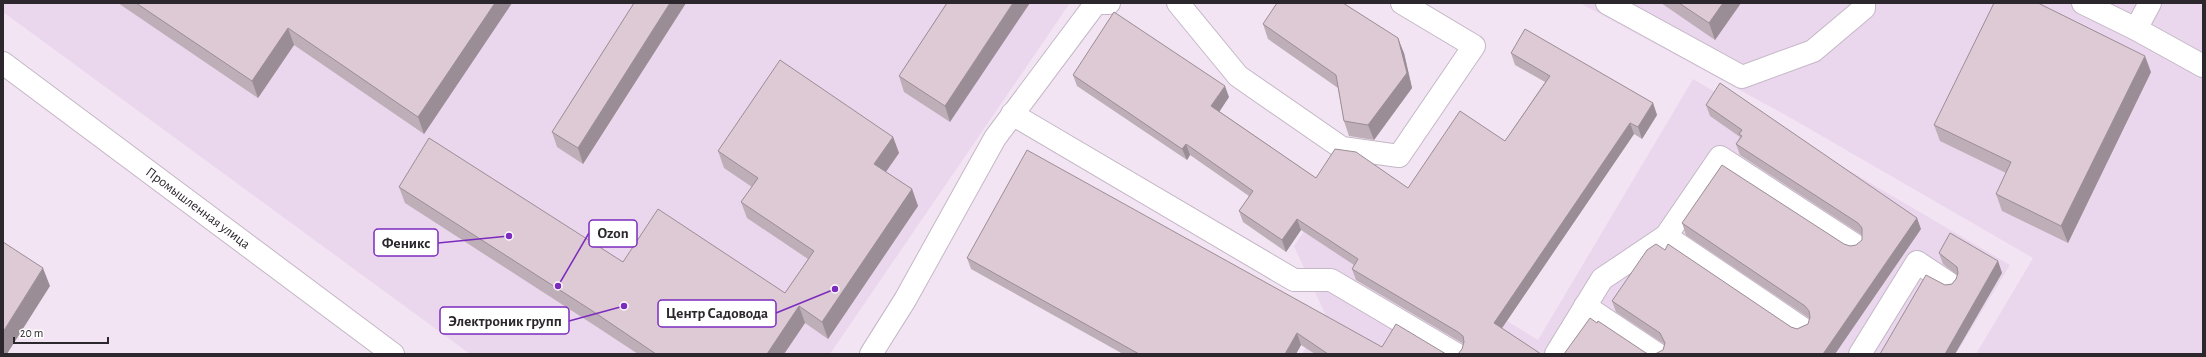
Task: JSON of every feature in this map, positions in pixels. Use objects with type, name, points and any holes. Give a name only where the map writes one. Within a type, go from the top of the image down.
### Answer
[{"type":"street","points":[[871,354],[905,300],[995,138],[1096,3],[1109,3]]},
{"type":"street","points":[[1178,3],[1238,76],[1244,81],[1342,148],[1399,156],[1474,46],[1402,3]]},
{"type":"street","points":[[1607,3],[1742,77],[1814,51],[1864,8],[1864,3]]},
{"type":"street","points":[[2083,3],[2136,29],[2203,66]]},
{"type":"street","points":[[2136,29],[2150,3]]},
{"type":"street","name":"Промышленная улица","points":[[3,63],[393,354]]},
{"type":"street","points":[[1012,114],[1294,280],[1332,280],[1456,354]]},
{"type":"street","points":[[1556,354],[1602,279],[1666,236],[1720,157],[1855,245]]},
{"type":"street","points":[[1666,236],[1802,328]]},
{"type":"street","points":[[1860,354],[1917,262],[1950,284]]},
{"type":"street","points":[[1585,306],[1657,354]]},
{"type":"shaded area","points":[[3,3],[1070,3],[830,354],[470,354],[3,12]]},
{"type":"shaded area","points":[[1580,3],[2203,3],[2203,354],[1976,354],[2033,258],[1782,113]]},
{"type":"shaded area","points":[[1693,79],[2010,265],[1956,354],[1302,354],[1325,314],[1294,246],[1321,206],[1538,340]]},
{"type":"building","points":[[136,3],[495,3],[418,117],[288,28],[252,81]]},
{"type":"building","points":[[634,3],[670,3],[578,148],[552,132]]},
{"type":"building","points":[[947,3],[1013,3],[945,106],[899,76]]},
{"type":"building","points":[[1277,3],[1343,3],[1398,38],[1407,73],[1368,125],[1344,121],[1336,75],[1263,24]]},
{"type":"building","points":[[1679,3],[1723,3],[1709,23]]},
{"type":"building","points":[[1994,3],[2038,3],[2145,56],[2061,226],[1996,194],[2011,162],[1934,125]]},
{"type":"building","points":[[1114,12],[1225,86],[1211,106],[1316,178],[1335,149],[1356,152],[1408,188],[1460,111],[1505,141],[1550,76],[1511,53],[1525,29],[1653,103],[1638,127],[1630,123],[1494,323],[1541,354],[1458,354],[1462,349],[1464,342],[1463,336],[1352,269],[1358,259],[1297,219],[1282,240],[1239,211],[1253,191],[1186,144],[1182,149],[1073,75]]},
{"type":"building","points":[[780,60],[893,137],[874,164],[912,189],[822,322],[799,306],[767,354],[656,354],[591,310],[399,187],[429,138],[623,262],[658,209],[785,293],[814,251],[741,202],[758,178],[718,151]]},
{"type":"building","points":[[1720,83],[1917,218],[1823,354],[1655,354],[1663,350],[1665,343],[1660,333],[1612,301],[1647,250],[1656,244],[1665,250],[1668,244],[1791,327],[1797,329],[1808,324],[1810,317],[1809,311],[1805,306],[1682,223],[1722,165],[1844,244],[1850,246],[1856,245],[1862,240],[1862,228],[1858,223],[1736,144],[1742,136],[1739,134],[1742,130],[1706,105]]},
{"type":"building","points":[[1027,150],[1382,347],[1396,324],[1446,354],[1328,354],[1297,333],[1285,354],[1139,354],[967,258]]},
{"type":"building","points":[[1950,233],[1998,261],[1945,354],[1880,354],[1926,275],[1945,285],[1952,284],[1956,279],[1958,273],[1957,267],[1939,253]]},
{"type":"building","points":[[3,242],[43,268],[3,332]]},
{"type":"building","points":[[1590,318],[1597,323],[1598,321],[1649,354],[1564,354]]},
{"type":"place","name":"Феникс","points":[[509,236]]},
{"type":"place","name":"Ozon","points":[[558,286]]},
{"type":"place","name":"Центр Садовода","points":[[835,289]]},
{"type":"place","name":"Электроник групп","points":[[624,306]]}]
